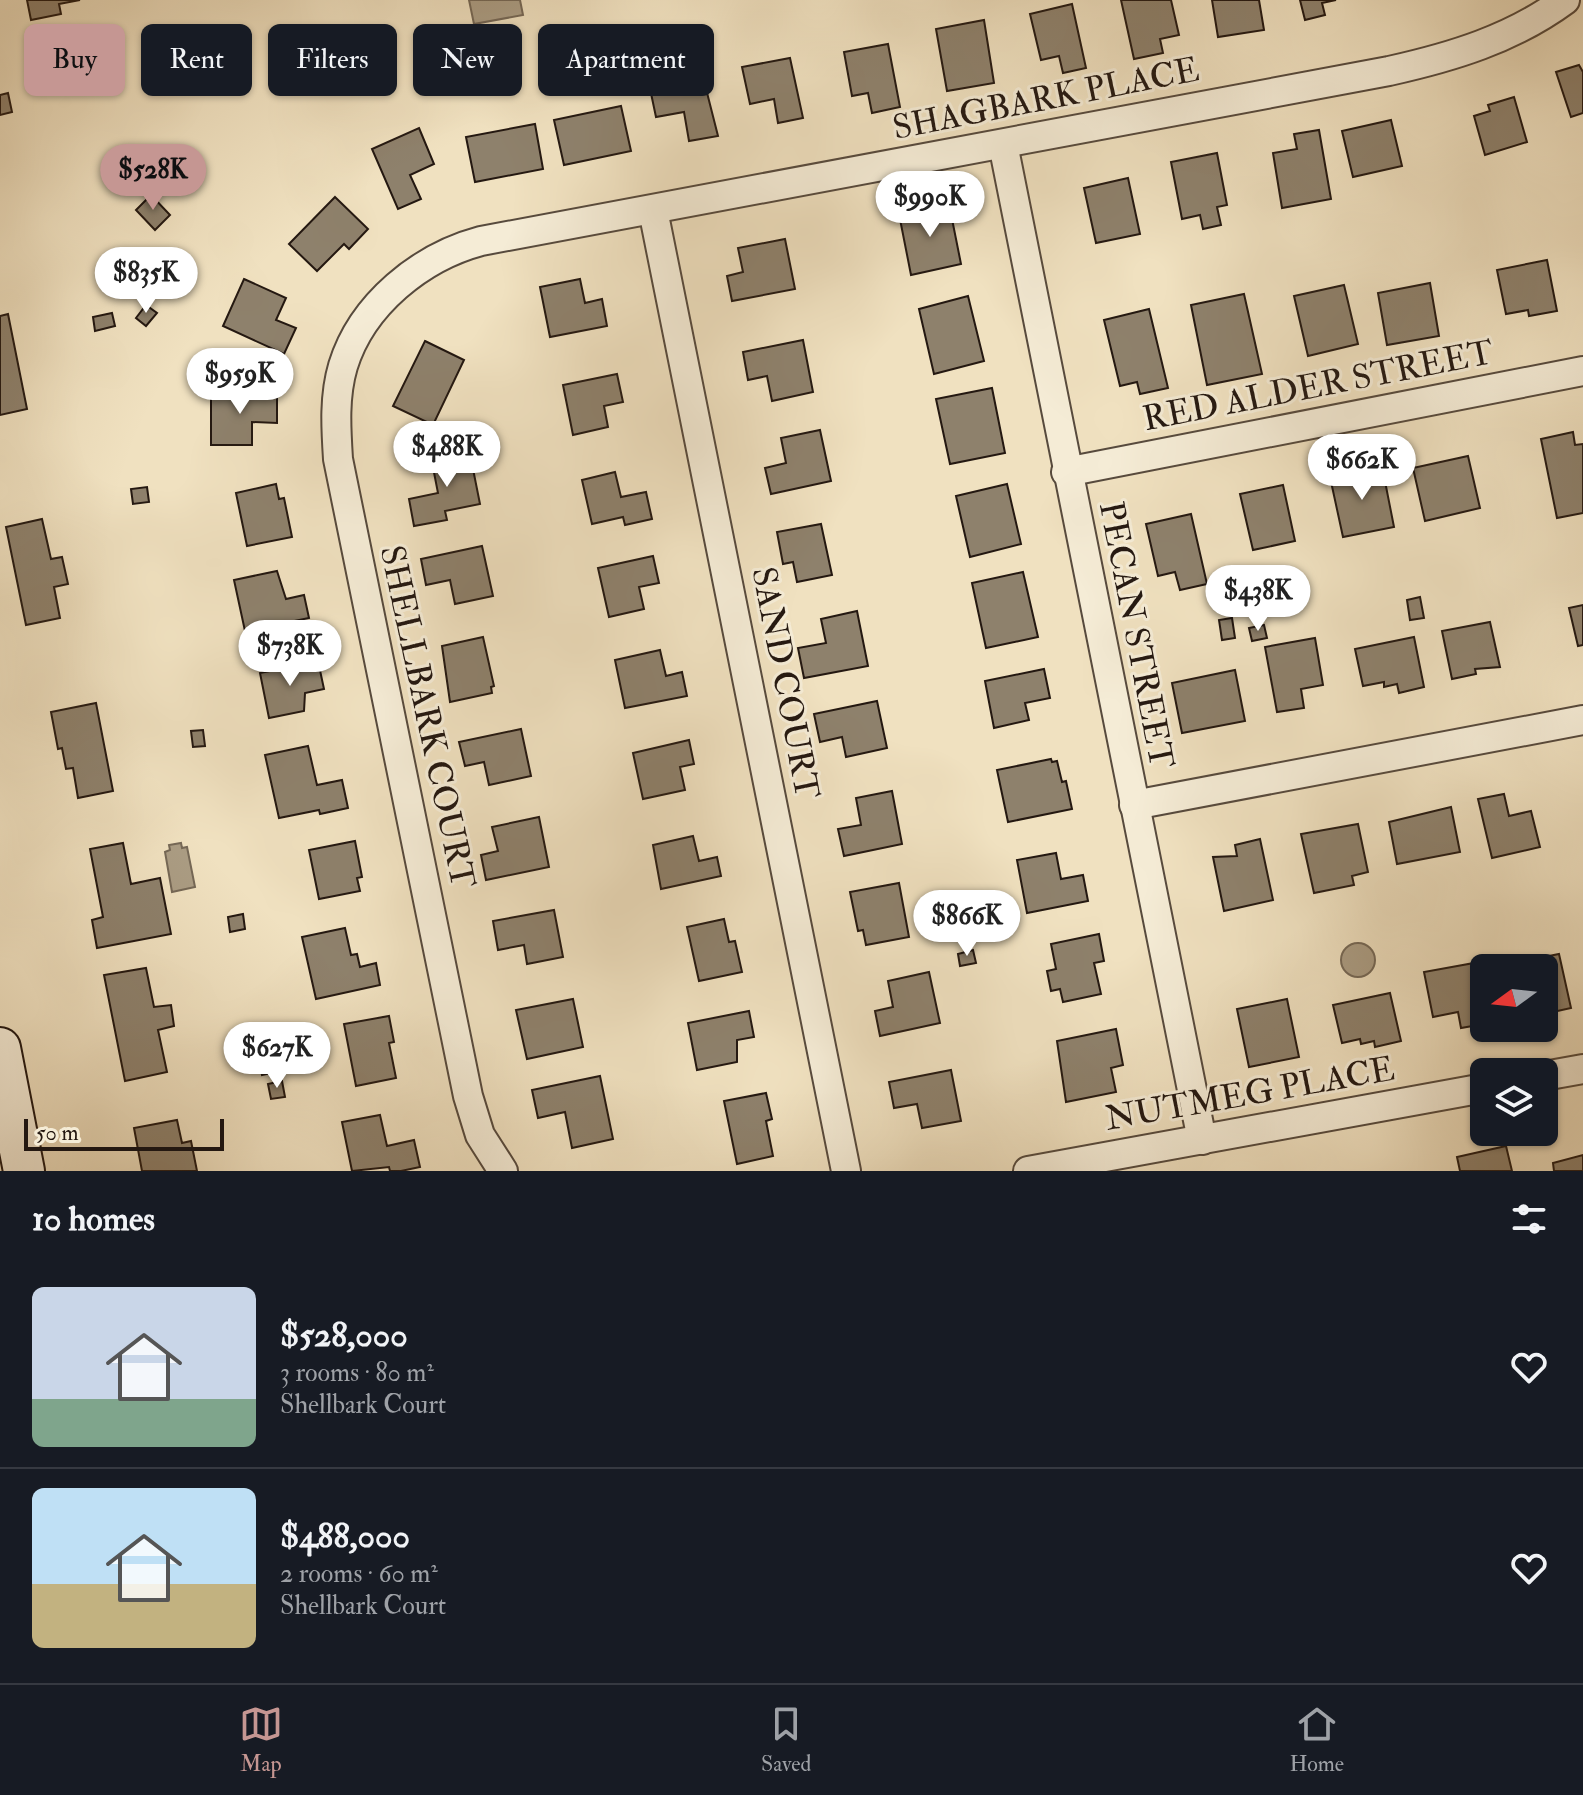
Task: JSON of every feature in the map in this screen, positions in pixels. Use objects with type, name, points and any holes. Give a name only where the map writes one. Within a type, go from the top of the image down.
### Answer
[{"type":"street","name":"SHAGBARK PLACE","points":[[481,241],[1433,61],[1512,34],[1565,0]]},
{"type":"street","name":"PECAN STREET","points":[[1003,144],[1066,472],[1202,1140]]},
{"type":"street","name":"SAND COURT","points":[[653,210],[846,1171]]},
{"type":"street","name":"SHELLBARK COURT","points":[[481,241],[426,264],[398,285],[376,308],[344,363],[336,421],[341,474],[468,1096],[480,1135],[503,1171]]},
{"type":"street","name":"RED ALDER STREET","points":[[1066,472],[1583,371]]},
{"type":"street","points":[[1134,805],[1583,720]]},
{"type":"street","points":[[0,1048],[24,1171]]},
{"type":"street","points":[[1558,1073],[1583,1069]]},
{"type":"street","name":"NUTMEG PLACE","points":[[1028,1171],[1470,1091]]},
{"type":"shaded area","points":[[469,0],[520,0],[523,15],[474,24]]},
{"type":"shaded area","points":[[181,843],[182,848],[187,847],[195,887],[172,892],[165,852],[170,850],[169,845]]},
{"type":"shaded area","points":[[1358,943],[1370,948],[1375,960],[1370,972],[1358,977],[1346,972],[1341,960],[1346,948]]},
{"type":"building","points":[[27,0],[80,0],[59,4],[61,14],[31,20]]},
{"type":"building","points":[[1121,0],[1171,0],[1179,35],[1160,39],[1163,53],[1134,59]]},
{"type":"building","points":[[1212,0],[1259,0],[1264,30],[1218,37]]},
{"type":"building","points":[[1300,0],[1336,0],[1322,3],[1325,15],[1305,20]]},
{"type":"building","points":[[1072,4],[1086,68],[1063,73],[1059,56],[1041,60],[1030,14]]},
{"type":"building","points":[[984,20],[994,83],[947,91],[936,29]]},
{"type":"building","points":[[888,44],[900,107],[872,113],[868,93],[852,96],[844,52]]},
{"type":"building","points":[[790,58],[803,118],[778,123],[774,99],[750,104],[742,67]]},
{"type":"building","points":[[1579,65],[1583,72],[1583,113],[1571,117],[1556,72]]},
{"type":"building","points":[[8,93],[12,112],[0,115],[0,95]]},
{"type":"building","points":[[652,96],[708,96],[718,136],[689,141],[684,112],[656,117]]},
{"type":"building","points":[[1514,97],[1527,142],[1485,155],[1474,116],[1490,111],[1488,105]]},
{"type":"building","points":[[621,106],[631,151],[564,165],[554,120]]},
{"type":"building","points":[[1391,120],[1402,166],[1353,177],[1342,131]]},
{"type":"building","points":[[535,124],[543,169],[475,182],[466,137]]},
{"type":"building","points":[[419,128],[434,164],[410,175],[421,199],[398,209],[372,149]]},
{"type":"building","points":[[1319,130],[1331,199],[1282,208],[1273,153],[1297,149],[1294,134]]},
{"type":"building","points":[[1217,153],[1227,205],[1217,207],[1221,225],[1203,229],[1200,215],[1182,219],[1171,162]]},
{"type":"building","points":[[185,162],[200,179],[187,191],[172,174]]},
{"type":"building","points":[[1128,178],[1140,234],[1096,243],[1084,188]]},
{"type":"building","points":[[151,195],[170,215],[155,230],[136,210]]},
{"type":"building","points":[[335,197],[368,229],[349,249],[344,244],[317,271],[289,244]]},
{"type":"building","points":[[949,204],[961,264],[911,275],[899,214]]},
{"type":"building","points":[[785,239],[795,289],[732,301],[727,276],[743,272],[738,248]]},
{"type":"building","points":[[1547,260],[1557,311],[1529,316],[1528,310],[1506,314],[1497,270]]},
{"type":"building","points":[[244,279],[286,298],[276,320],[296,328],[284,354],[223,326]]},
{"type":"building","points":[[580,279],[585,303],[602,299],[607,326],[550,337],[540,287]]},
{"type":"building","points":[[1430,283],[1439,336],[1387,345],[1378,293]]},
{"type":"building","points":[[1344,285],[1358,344],[1308,356],[1294,296]]},
{"type":"building","points":[[1244,294],[1262,374],[1207,385],[1191,305]]},
{"type":"building","points":[[968,296],[984,361],[934,374],[919,309]]},
{"type":"building","points":[[146,305],[157,313],[146,326],[136,318]]},
{"type":"building","points":[[1149,309],[1168,388],[1140,394],[1137,382],[1120,386],[1104,320]]},
{"type":"building","points":[[112,313],[115,326],[95,331],[93,317]]},
{"type":"building","points":[[8,314],[27,409],[0,415],[0,316]]},
{"type":"building","points":[[803,340],[813,392],[772,401],[767,376],[748,380],[743,352]]},
{"type":"building","points":[[425,341],[464,360],[433,425],[393,406]]},
{"type":"building","points":[[617,374],[623,402],[604,406],[608,427],[573,435],[563,385]]},
{"type":"building","points":[[992,388],[1005,453],[950,464],[936,399]]},
{"type":"building","points":[[211,393],[277,394],[277,423],[252,422],[252,445],[211,445]]},
{"type":"building","points":[[820,430],[831,481],[771,494],[765,468],[786,463],[781,438]]},
{"type":"building","points":[[1573,432],[1575,445],[1583,444],[1583,513],[1557,518],[1541,439]]},
{"type":"building","points":[[469,449],[480,504],[445,511],[447,520],[414,526],[409,499],[438,493],[431,457]]},
{"type":"building","points":[[1468,456],[1480,508],[1425,521],[1413,468]]},
{"type":"building","points":[[1382,466],[1394,527],[1343,537],[1330,477]]},
{"type":"building","points":[[615,472],[621,497],[646,492],[652,519],[625,525],[623,517],[592,524],[582,480]]},
{"type":"building","points":[[276,484],[279,499],[284,498],[292,537],[247,546],[236,493]]},
{"type":"building","points":[[1007,484],[1021,544],[970,557],[956,496]]},
{"type":"building","points":[[1283,485],[1295,541],[1253,550],[1240,494]]},
{"type":"building","points":[[147,487],[149,502],[133,504],[131,489]]},
{"type":"building","points":[[1191,514],[1207,584],[1180,590],[1175,572],[1158,576],[1146,524]]},
{"type":"building","points":[[42,519],[51,559],[62,557],[68,584],[54,587],[60,618],[26,625],[6,527]]},
{"type":"building","points":[[821,524],[832,575],[797,582],[793,562],[783,564],[777,532]]},
{"type":"building","points":[[482,546],[493,596],[455,604],[450,580],[426,585],[421,559]]},
{"type":"building","points":[[653,556],[659,583],[639,587],[644,609],[609,617],[598,568]]},
{"type":"building","points":[[277,571],[286,599],[304,595],[309,618],[245,631],[234,580]]},
{"type":"building","points":[[1023,572],[1038,637],[986,648],[972,583]]},
{"type":"building","points":[[1420,597],[1424,618],[1410,620],[1407,600]]},
{"type":"building","points":[[1583,605],[1583,645],[1578,646],[1569,608]]},
{"type":"building","points":[[857,611],[868,666],[804,678],[798,648],[826,643],[821,619]]},
{"type":"building","points":[[1232,618],[1235,638],[1222,640],[1219,620]]},
{"type":"building","points":[[1490,622],[1500,667],[1475,669],[1476,674],[1452,679],[1442,631]]},
{"type":"building","points":[[1264,625],[1267,638],[1252,641],[1249,628]]},
{"type":"building","points":[[483,637],[494,686],[491,687],[492,693],[450,702],[442,646]]},
{"type":"building","points":[[1414,637],[1424,687],[1399,693],[1397,684],[1384,687],[1384,682],[1363,686],[1355,649]]},
{"type":"building","points":[[1315,638],[1323,685],[1301,689],[1304,708],[1277,712],[1265,647]]},
{"type":"building","points":[[660,650],[666,676],[682,672],[687,696],[625,708],[615,660]]},
{"type":"building","points":[[318,661],[324,689],[305,693],[304,711],[269,718],[260,673]]},
{"type":"building","points":[[1044,669],[1050,698],[1025,703],[1029,720],[994,728],[985,681]]},
{"type":"building","points":[[1235,670],[1245,721],[1182,733],[1172,683]]},
{"type":"building","points":[[877,701],[887,748],[846,757],[842,737],[820,742],[814,714]]},
{"type":"building","points":[[96,703],[113,791],[78,798],[73,768],[66,769],[62,748],[58,749],[51,712]]},
{"type":"building","points":[[521,729],[531,776],[489,785],[484,762],[465,766],[459,742]]},
{"type":"building","points":[[203,730],[205,746],[193,747],[191,731]]},
{"type":"building","points":[[689,740],[694,764],[680,767],[685,790],[643,799],[633,753]]},
{"type":"building","points":[[308,746],[317,785],[342,780],[348,808],[279,818],[265,755]]},
{"type":"building","points":[[1051,759],[1052,762],[1057,761],[1062,782],[1066,781],[1072,809],[1008,822],[997,770]]},
{"type":"building","points":[[892,791],[902,844],[844,856],[838,829],[861,825],[856,798]]},
{"type":"building","points":[[1504,794],[1509,816],[1531,811],[1540,847],[1492,858],[1478,799]]},
{"type":"building","points":[[1451,807],[1460,852],[1397,864],[1389,822]]},
{"type":"building","points":[[539,817],[549,867],[486,880],[481,855],[498,851],[492,827]]},
{"type":"building","points":[[1358,824],[1368,872],[1352,876],[1354,885],[1314,893],[1301,834]]},
{"type":"building","points":[[693,836],[699,861],[717,857],[721,876],[661,889],[653,845]]},
{"type":"building","points":[[1260,839],[1273,900],[1224,911],[1213,857],[1237,856],[1235,845]]},
{"type":"building","points":[[355,841],[362,877],[357,878],[360,891],[319,899],[309,850]]},
{"type":"building","points":[[123,843],[131,884],[160,878],[171,934],[97,948],[92,920],[103,917],[90,849]]},
{"type":"building","points":[[1056,853],[1061,879],[1083,875],[1088,901],[1027,913],[1017,860]]},
{"type":"building","points":[[899,883],[909,937],[866,945],[863,930],[858,931],[850,892]]},
{"type":"building","points":[[554,910],[563,957],[527,964],[524,945],[498,950],[493,921]]},
{"type":"building","points":[[243,914],[245,929],[230,932],[228,917]]},
{"type":"building","points":[[724,919],[729,942],[735,941],[742,972],[699,981],[687,927]]},
{"type":"building","points":[[345,928],[351,955],[357,954],[360,967],[376,963],[380,985],[316,999],[302,937]]},
{"type":"building","points":[[1099,934],[1104,961],[1094,963],[1101,994],[1063,1002],[1060,989],[1051,991],[1047,971],[1056,969],[1051,944]]},
{"type":"building","points":[[973,950],[976,963],[960,966],[958,954]]},
{"type":"building","points":[[1558,954],[1571,1008],[1558,1011]]},
{"type":"building","points":[[1470,964],[1470,1026],[1461,1028],[1458,1012],[1433,1017],[1424,972]]},
{"type":"building","points":[[146,968],[154,1007],[171,1005],[174,1026],[158,1030],[167,1072],[125,1081],[104,975]]},
{"type":"building","points":[[929,972],[940,1023],[880,1036],[875,1011],[893,1007],[888,981]]},
{"type":"building","points":[[1390,993],[1401,1041],[1375,1047],[1374,1041],[1361,1044],[1360,1039],[1342,1043],[1333,1005]]},
{"type":"building","points":[[573,999],[583,1047],[527,1059],[516,1010]]},
{"type":"building","points":[[1287,999],[1299,1057],[1249,1067],[1237,1009]]},
{"type":"building","points":[[749,1011],[754,1037],[737,1040],[737,1062],[697,1070],[688,1023]]},
{"type":"building","points":[[389,1016],[394,1042],[389,1043],[396,1078],[356,1086],[344,1024]]},
{"type":"building","points":[[1116,1029],[1123,1065],[1111,1068],[1116,1092],[1066,1102],[1057,1041]]},
{"type":"building","points":[[277,1056],[280,1071],[262,1075],[259,1061]]},
{"type":"building","points":[[951,1070],[961,1121],[922,1128],[917,1104],[894,1108],[889,1082]]},
{"type":"building","points":[[600,1076],[613,1139],[572,1148],[565,1112],[538,1118],[532,1090]]},
{"type":"building","points":[[282,1081],[285,1097],[271,1099],[268,1084]]},
{"type":"building","points":[[766,1093],[772,1119],[766,1121],[773,1156],[737,1164],[724,1101]]},
{"type":"building","points":[[380,1115],[387,1146],[414,1140],[420,1167],[401,1171],[390,1171],[389,1167],[352,1171],[342,1122]]},
{"type":"building","points":[[177,1120],[182,1143],[191,1141],[197,1171],[142,1171],[134,1128]]},
{"type":"building","points":[[1506,1146],[1512,1171],[1460,1171],[1457,1157]]},
{"type":"building","points":[[1583,1155],[1583,1171],[1554,1171],[1553,1163]]}]
